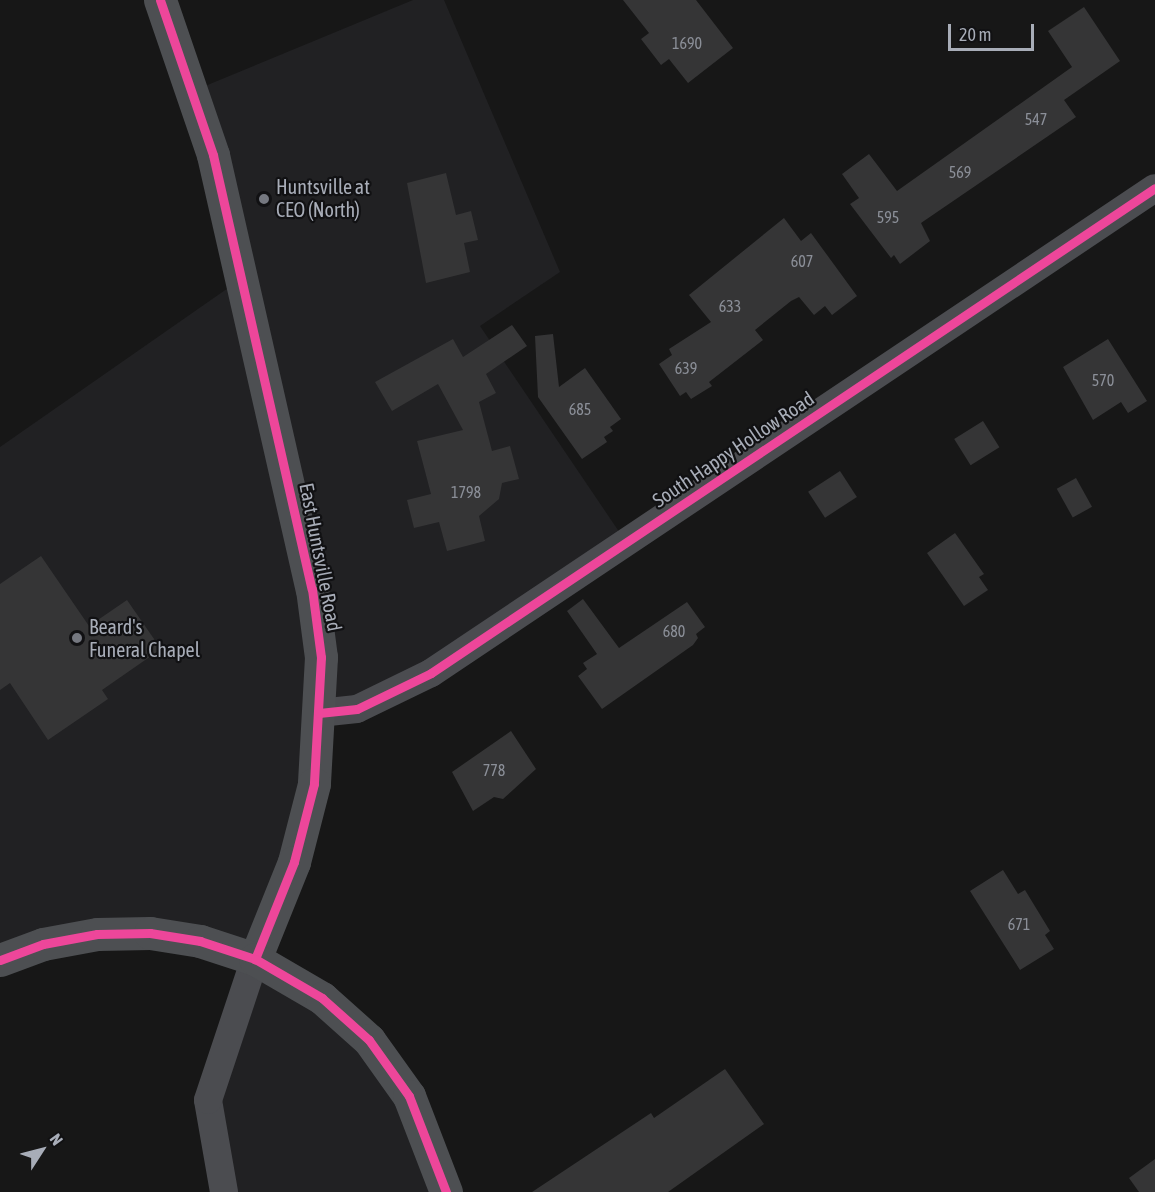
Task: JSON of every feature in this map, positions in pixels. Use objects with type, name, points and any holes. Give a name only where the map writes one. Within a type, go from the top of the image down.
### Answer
[{"type":"main road","name":"East Huntsville Road","points":[[160,0],[213,155],[312,589],[321,657],[320,713],[314,784],[294,862],[255,959]]},
{"type":"main road","points":[[0,960],[43,944],[97,934],[150,933],[200,941],[255,959],[322,998],[369,1040],[409,1096],[446,1192]]},
{"type":"street","name":"South Happy Hollow Road","points":[[320,713],[357,709],[431,673],[1155,188]]},
{"type":"street","points":[[224,1192],[210,1134],[208,1100],[255,959]]},
{"type":"shaded area","points":[[413,0],[444,0],[560,272],[480,326],[626,542],[431,673],[320,713],[255,959],[369,1040],[446,1192],[224,1192],[210,1134],[254,960],[150,933],[0,960],[0,447],[241,279],[193,91]]},
{"type":"building","points":[[623,0],[696,0],[733,48],[688,83],[669,59],[661,65],[641,39],[649,33]]},
{"type":"building","points":[[1084,7],[1120,61],[1064,100],[1076,117],[921,223],[930,241],[900,264],[894,255],[891,258],[850,204],[859,198],[842,174],[869,154],[897,191],[1072,67],[1048,31]]},
{"type":"building","points":[[446,173],[456,215],[471,211],[478,240],[464,243],[470,272],[426,283],[407,183]]},
{"type":"building","points":[[784,218],[801,241],[811,233],[857,296],[832,315],[825,306],[814,315],[799,297],[791,301],[755,330],[763,340],[709,382],[712,386],[691,399],[686,392],[680,396],[659,364],[672,355],[669,349],[711,322],[689,295]]},
{"type":"building","points":[[512,325],[527,346],[486,374],[496,393],[479,402],[492,451],[510,446],[519,479],[502,483],[499,499],[479,516],[485,541],[447,551],[439,522],[414,528],[407,500],[431,494],[417,441],[463,430],[438,384],[392,411],[375,382],[453,339],[463,357]]},
{"type":"building","points":[[553,334],[559,387],[585,368],[621,419],[610,427],[613,431],[604,437],[607,442],[582,459],[538,397],[535,336]]},
{"type":"building","points":[[1108,339],[1147,401],[1128,413],[1121,402],[1093,420],[1063,367]]},
{"type":"building","points":[[983,421],[999,447],[971,465],[954,439]]},
{"type":"building","points":[[840,471],[857,497],[825,518],[808,492]]},
{"type":"building","points":[[1076,478],[1092,507],[1073,518],[1057,489]]},
{"type":"building","points":[[955,533],[984,574],[979,577],[988,590],[964,606],[927,553]]},
{"type":"building","name":"Beard's Funeral Chapel","points":[[41,556],[89,626],[127,600],[161,649],[102,690],[108,699],[48,740],[10,683],[0,690],[0,584]]},
{"type":"building","points":[[583,599],[619,648],[687,602],[705,627],[696,634],[698,638],[693,645],[602,709],[578,676],[587,669],[583,663],[597,654],[567,611]]},
{"type":"building","points":[[511,731],[536,769],[503,799],[494,797],[473,811],[452,772]]},
{"type":"building","points":[[1003,870],[1018,894],[1025,890],[1050,931],[1045,935],[1054,949],[1020,970],[970,891]]},
{"type":"building","points":[[725,1069],[764,1124],[668,1192],[532,1192],[651,1113],[654,1118]]},
{"type":"building","points":[[1155,1159],[1155,1192],[1139,1192],[1129,1178]]},
{"type":"cycle path","points":[[160,0],[213,155],[312,589],[321,657],[314,784],[294,862],[255,959]]},
{"type":"cycle path","points":[[319,713],[357,709],[431,673],[1155,188]]},
{"type":"cycle path","points":[[0,960],[43,944],[97,934],[150,933],[200,941],[255,959],[322,998],[369,1040],[409,1096],[446,1192]]},
{"type":"place","name":"Huntsville at CEO (North)","points":[[264,199]]},
{"type":"place","name":"Beard's Funeral Chapel","points":[[77,638]]}]
